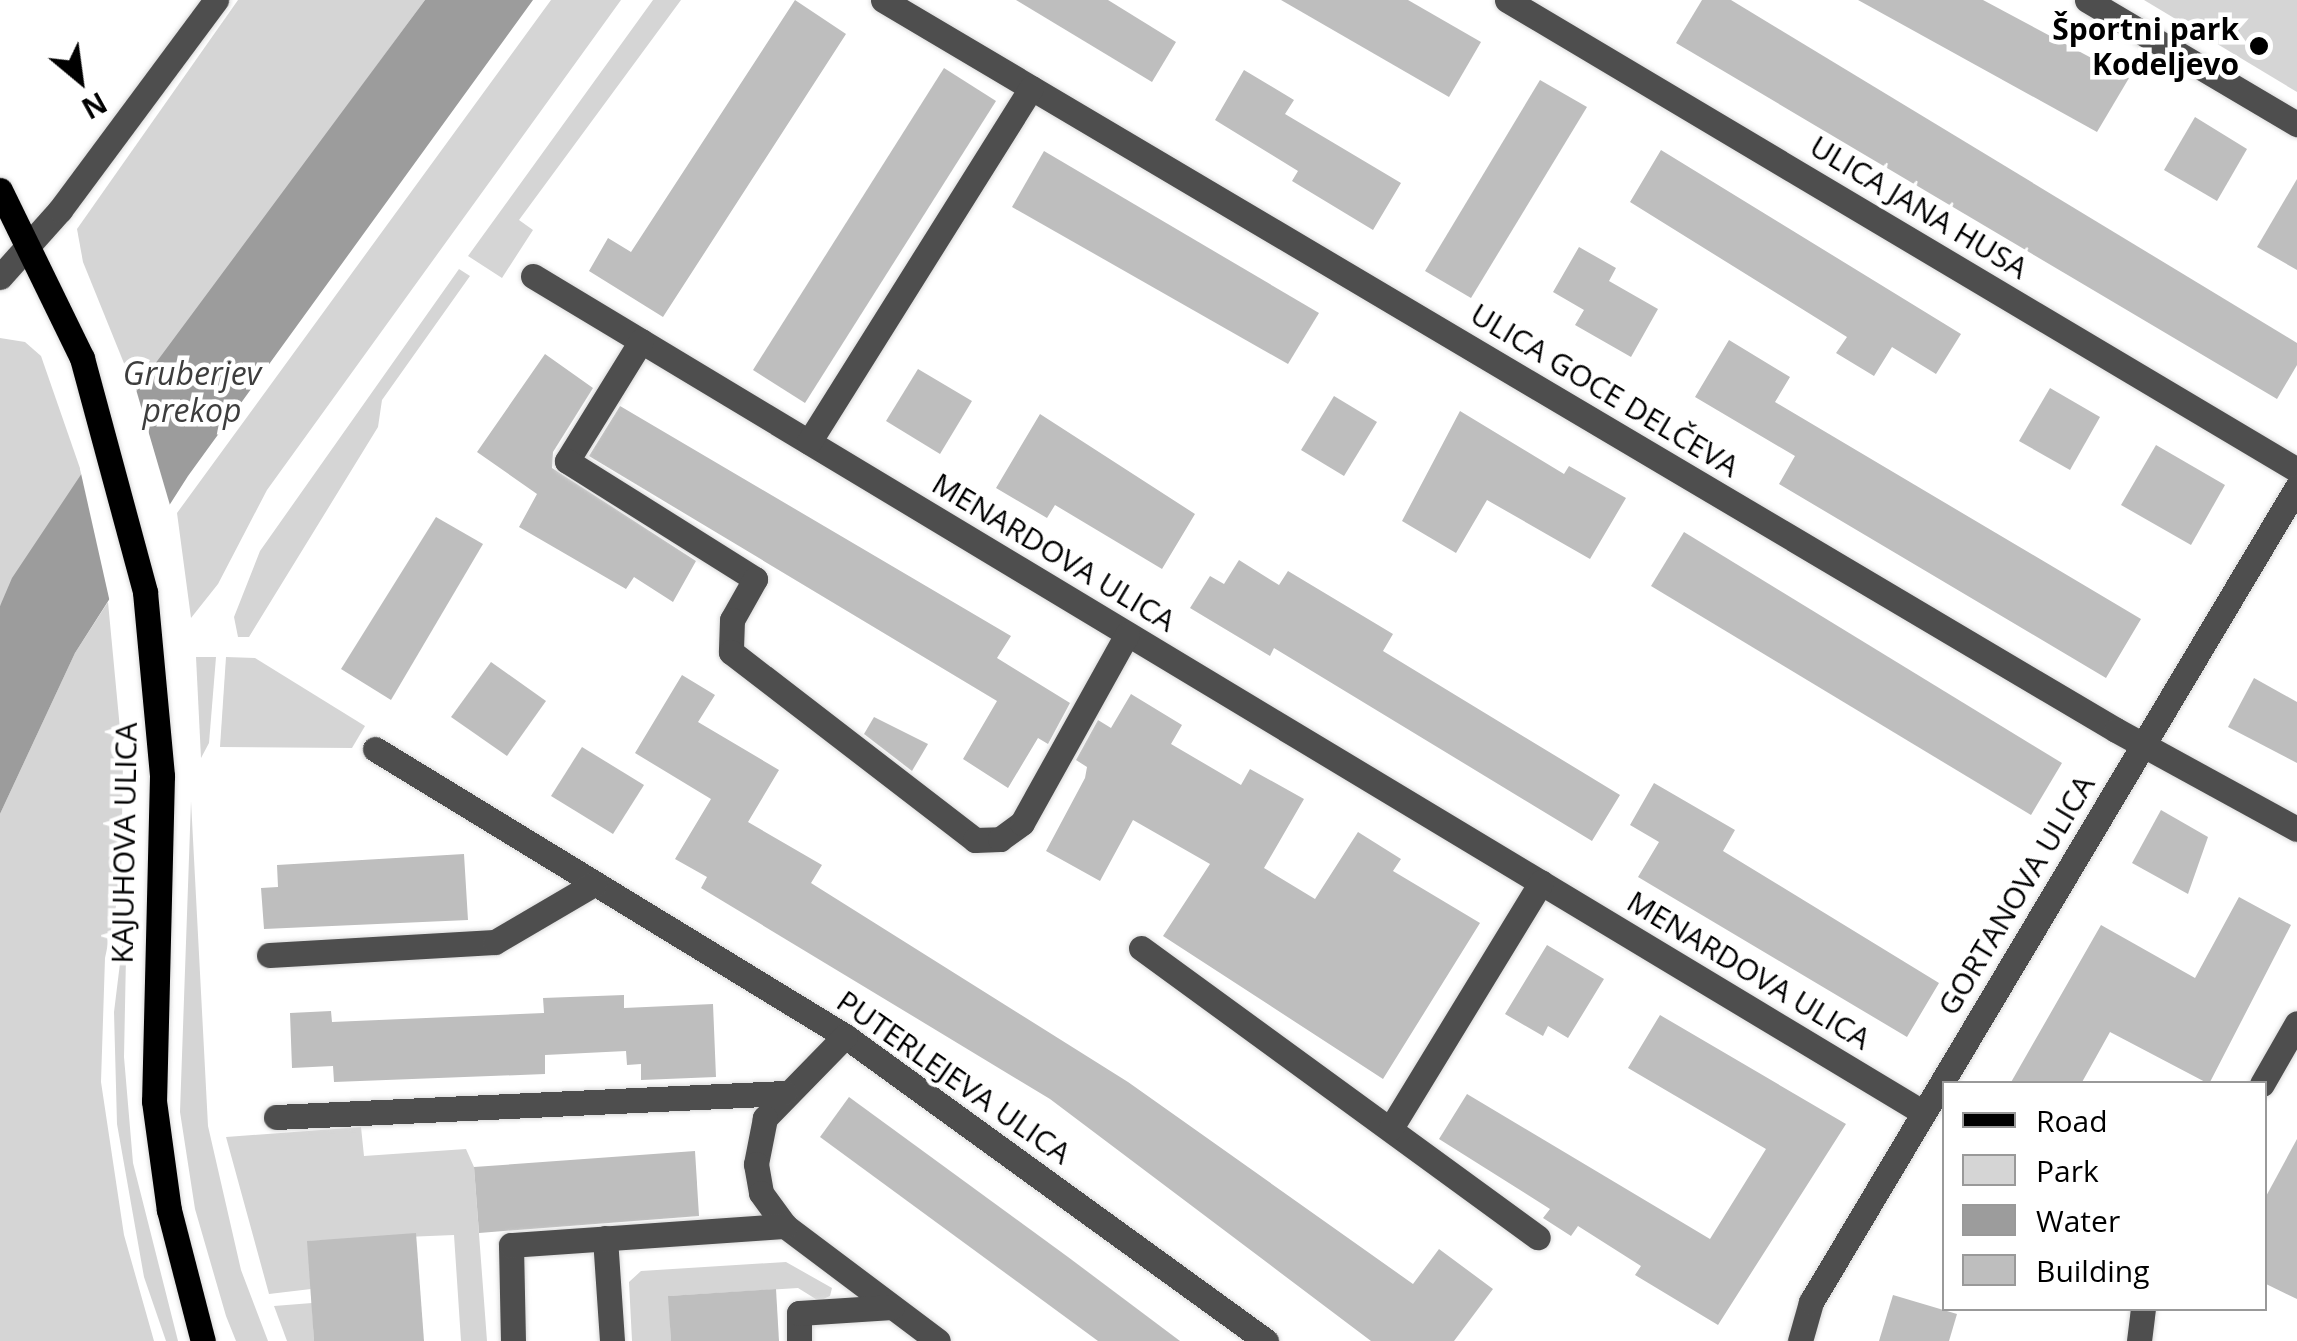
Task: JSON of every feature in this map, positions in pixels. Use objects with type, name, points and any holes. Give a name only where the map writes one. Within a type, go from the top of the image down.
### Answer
[{"type":"main road","name":"KAJUHOVA ULICA","points":[[0,190],[82,358],[134,534],[153,642],[162,776],[154,1101],[169,1210],[204,1341]]},
{"type":"street","points":[[0,277],[30,247],[216,0]]},
{"type":"street","name":"ULICA GOCE DELČEVA","points":[[883,0],[2143,745],[2297,829]]},
{"type":"street","name":"ULICA JANA HUSA","points":[[1507,0],[2297,470]]},
{"type":"street","points":[[2087,0],[2293,114]]},
{"type":"street","points":[[809,442],[1032,88]]},
{"type":"street","name":"MENARDOVA ULICA","points":[[533,276],[1924,1113]]},
{"type":"street","points":[[642,341],[566,461],[755,579],[732,620],[731,652],[974,840],[1000,839],[1022,823],[1127,634]]},
{"type":"street","name":"GORTANOVA ULICA","points":[[1943,1081],[2297,487]]},
{"type":"street","name":"PUTERLEJEVA ULICA","points":[[375,749],[845,1036],[1266,1341]]},
{"type":"street","points":[[1391,1128],[1541,882]]},
{"type":"street","points":[[268,956],[495,942],[594,884]]},
{"type":"street","points":[[1141,948],[1538,1238]]},
{"type":"street","points":[[2264,1081],[2297,1023]]},
{"type":"street","points":[[845,1036],[784,1093],[766,1118],[756,1164],[761,1193],[785,1226],[938,1341]]},
{"type":"street","name":"GORTANOVA ULICA","points":[[1800,1341],[1812,1302],[1942,1083]]},
{"type":"street","points":[[276,1118],[784,1093]]},
{"type":"street","points":[[513,1341],[511,1244],[785,1226]]},
{"type":"street","points":[[605,1238],[612,1341]]},
{"type":"street","points":[[800,1341],[798,1314],[892,1308]]},
{"type":"street","points":[[2139,1341],[2143,1311]]},
{"type":"green space","points":[[238,0],[425,0],[136,393],[83,262],[77,229]]},
{"type":"green space","points":[[551,0],[621,0],[267,490],[218,584],[191,618],[177,513]]},
{"type":"green space","points":[[653,0],[681,0],[519,220],[533,230],[502,278],[468,256]]},
{"type":"green space","name":"Športni park Kodeljevo","points":[[2144,0],[2297,0],[2297,92]]},
{"type":"green space","points":[[459,269],[470,276],[382,400],[378,427],[249,637],[238,637],[234,617],[260,551]]},
{"type":"green space","points":[[0,338],[25,342],[41,356],[82,474],[0,606]]},
{"type":"green space","points":[[108,602],[123,761],[121,883],[105,958],[101,1082],[124,1235],[154,1341],[0,1341],[0,814],[75,653]]},
{"type":"green space","points":[[196,657],[216,657],[209,743],[201,758]]},
{"type":"green space","points":[[226,657],[255,658],[365,726],[352,748],[220,747]]},
{"type":"green space","points":[[191,801],[208,1126],[241,1270],[268,1341],[236,1341],[226,1316],[195,1209],[180,1112]]},
{"type":"green space","points":[[127,906],[124,1057],[133,1163],[178,1341],[166,1341],[144,1277],[117,1124],[114,1012]]},
{"type":"green space","points":[[361,1127],[364,1156],[466,1149],[474,1167],[487,1341],[461,1341],[454,1235],[308,1241],[311,1289],[269,1294],[226,1137]]},
{"type":"green space","points":[[786,1262],[832,1288],[830,1296],[819,1301],[798,1288],[669,1296],[671,1341],[632,1341],[629,1282],[641,1271]]},
{"type":"green space","points":[[312,1303],[314,1341],[287,1341],[274,1306]]},
{"type":"water","name":"Gruberjev prekop","points":[[425,0],[533,0],[188,476],[75,653],[0,814],[0,606],[12,578],[152,368]]},
{"type":"pier","points":[[135,386],[172,512],[111,607],[80,469]]},
{"type":"building","points":[[795,0],[846,34],[663,317],[589,271],[608,238],[631,252]]},
{"type":"building","points":[[1016,0],[1108,0],[1176,42],[1152,82]]},
{"type":"building","points":[[1281,0],[1408,0],[1481,42],[1449,97]]},
{"type":"building","points":[[1702,0],[1731,0],[2297,343],[2297,365],[2277,399],[1676,43]]},
{"type":"building","points":[[1858,0],[1983,0],[2129,78],[2097,132]]},
{"type":"building","points":[[944,68],[996,101],[805,403],[753,370]]},
{"type":"building","points":[[1244,70],[1294,100],[1285,114],[1401,183],[1373,230],[1292,181],[1298,171],[1215,120]]},
{"type":"building","points":[[1540,80],[1587,107],[1471,298],[1425,271]]},
{"type":"building","points":[[2195,117],[2247,149],[2217,201],[2164,170]]},
{"type":"building","points":[[1661,150],[1961,334],[1936,374],[1892,347],[1874,376],[1836,353],[1847,337],[1630,202]]},
{"type":"building","points":[[1044,151],[1319,313],[1288,364],[1012,207]]},
{"type":"building","points":[[2297,179],[2297,270],[2257,247]]},
{"type":"building","points":[[1579,247],[1616,268],[1609,281],[1658,309],[1631,357],[1575,325],[1584,310],[1553,292]]},
{"type":"building","points":[[1729,340],[1790,377],[1775,402],[2141,619],[2106,678],[1779,484],[1795,456],[1695,397]]},
{"type":"building","points":[[545,354],[593,388],[553,452],[552,468],[696,561],[673,602],[634,577],[626,589],[519,527],[537,494],[477,452]]},
{"type":"building","points":[[918,369],[972,401],[940,454],[886,421]]},
{"type":"building","points":[[2050,388],[2100,417],[2070,470],[2019,441]]},
{"type":"building","points":[[1334,396],[1377,422],[1344,476],[1301,450]]},
{"type":"building","points":[[620,406],[1011,636],[997,658],[1070,703],[1048,744],[1038,738],[1008,788],[963,759],[997,701],[589,456]]},
{"type":"building","points":[[1460,411],[1564,474],[1569,466],[1626,498],[1590,559],[1487,500],[1456,553],[1402,521]]},
{"type":"building","points":[[1040,414],[1195,514],[1162,569],[1055,505],[1047,518],[996,488]]},
{"type":"building","points":[[2156,445],[2225,485],[2191,545],[2121,505]]},
{"type":"building","points":[[436,517],[483,544],[391,700],[341,669]]},
{"type":"building","points":[[1684,532],[2062,763],[2031,815],[1651,586]]},
{"type":"building","points":[[1239,560],[1279,585],[1288,571],[1393,634],[1383,651],[1620,795],[1592,841],[1274,648],[1270,656],[1190,608],[1210,576],[1224,584]]},
{"type":"building","points":[[491,662],[546,701],[507,756],[451,717]]},
{"type":"building","points":[[682,675],[715,695],[698,722],[779,770],[748,822],[822,865],[811,883],[1128,1082],[1413,1284],[1439,1249],[1493,1289],[1454,1341],[1371,1341],[1050,1099],[701,888],[707,877],[675,859],[711,799],[635,753]]},
{"type":"building","points":[[2254,678],[2297,702],[2297,763],[2228,727]]},
{"type":"building","points":[[1131,694],[1182,725],[1171,744],[1241,785],[1250,769],[1304,799],[1264,868],[1315,899],[1358,832],[1401,859],[1393,871],[1480,923],[1383,1079],[1163,936],[1210,864],[1133,820],[1100,881],[1046,851],[1085,778],[1087,767],[1076,760],[1098,720],[1111,728]]},
{"type":"building","points":[[874,717],[928,744],[912,771],[864,734]]},
{"type":"building","points":[[582,747],[644,785],[613,834],[551,796]]},
{"type":"building","points":[[1654,783],[1735,830],[1723,851],[1939,983],[1907,1037],[1638,877],[1659,842],[1630,825]]},
{"type":"building","points":[[2161,810],[2208,837],[2188,894],[2132,863]]},
{"type":"building","points":[[464,854],[468,920],[264,929],[261,888],[278,887],[277,865]]},
{"type":"building","points":[[2239,897],[2291,925],[2211,1081],[2203,1081],[2110,1032],[2083,1081],[2012,1081],[2101,925],[2195,978]]},
{"type":"building","points":[[1547,945],[1604,979],[1568,1038],[1548,1026],[1543,1036],[1505,1014]]},
{"type":"building","points":[[624,995],[624,1008],[713,1004],[716,1077],[641,1080],[641,1064],[627,1065],[626,1051],[545,1055],[545,1074],[334,1082],[333,1066],[292,1068],[290,1013],[331,1011],[332,1022],[544,1013],[543,998]]},
{"type":"building","points":[[1660,1015],[1846,1124],[1718,1325],[1635,1275],[1641,1266],[1578,1226],[1571,1236],[1543,1218],[1550,1209],[1439,1139],[1467,1094],[1710,1239],[1766,1149],[1628,1068]]},
{"type":"building","points":[[849,1097],[1180,1341],[1098,1341],[820,1137]]},
{"type":"building","points":[[2297,1139],[2297,1299],[2267,1284],[2267,1194]]},
{"type":"building","points":[[695,1151],[699,1216],[479,1233],[474,1167]]},
{"type":"building","points":[[416,1233],[424,1341],[314,1341],[307,1241]]},
{"type":"building","points":[[776,1289],[779,1341],[671,1341],[668,1296]]},
{"type":"building","points":[[1893,1295],[1957,1314],[1949,1341],[1879,1341]]},
{"type":"place","name":"Športni park Kodeljevo","points":[[2259,46]]}]
